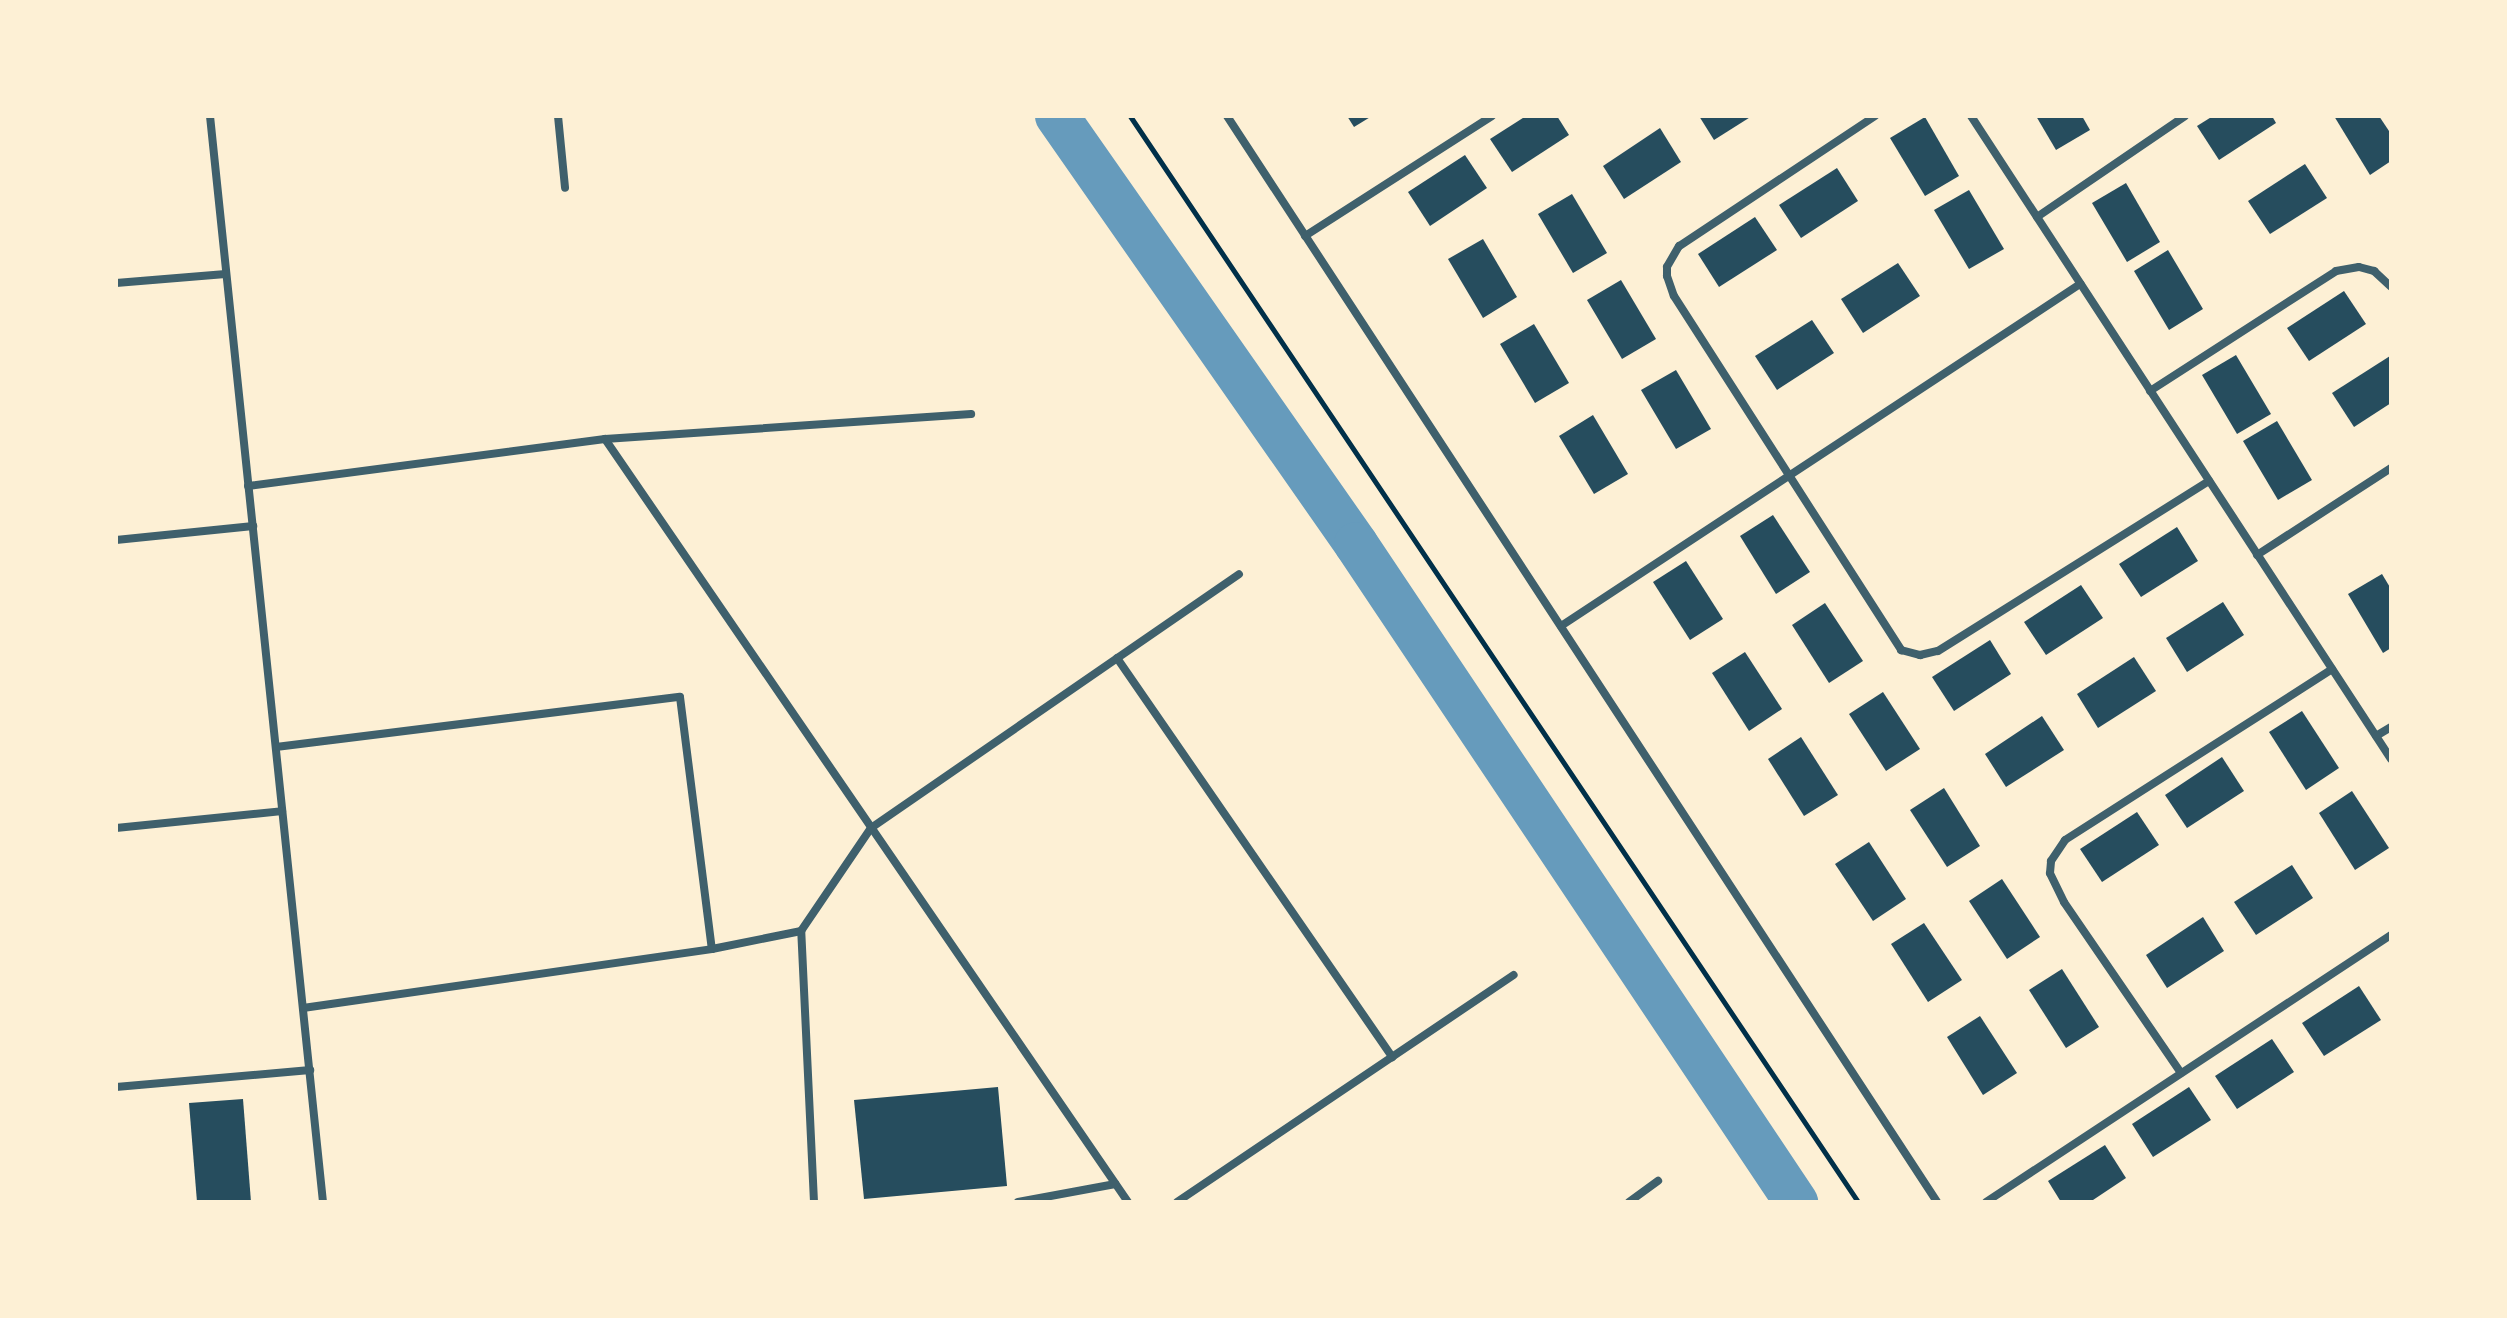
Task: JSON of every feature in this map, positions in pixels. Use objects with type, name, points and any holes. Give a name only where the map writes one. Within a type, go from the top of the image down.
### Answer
[{"type":"street","points":[[210,116],[323,1202]]},
{"type":"street","points":[[558,116],[565,188]]},
{"type":"street","points":[[1227,116],[1937,1202]]},
{"type":"street","points":[[1305,236],[1492,116]]},
{"type":"street","points":[[1875,116],[1679,246],[1667,267],[1674,296],[1901,650],[1920,655],[1938,651],[2209,481]]},
{"type":"street","points":[[1971,116],[2391,759]]},
{"type":"street","points":[[2037,217],[2185,116]]},
{"type":"street","points":[[2150,391],[2336,271],[2359,267],[2374,271],[2391,287]]},
{"type":"street","points":[[116,283],[226,274]]},
{"type":"street","points":[[1561,626],[2080,284]]},
{"type":"street","points":[[248,486],[605,439],[971,414]]},
{"type":"street","points":[[605,439],[1128,1202]]},
{"type":"street","points":[[2257,555],[2391,468]]},
{"type":"street","points":[[116,540],[253,526]]},
{"type":"street","points":[[814,1202],[801,931],[871,828],[1239,574]]},
{"type":"street","points":[[1117,658],[1392,1057]]},
{"type":"street","points":[[2181,1073],[2059,894],[2050,873],[2051,861],[2065,840],[2332,669]]},
{"type":"street","points":[[276,747],[680,697],[712,949]]},
{"type":"street","points":[[2376,736],[2391,727]]},
{"type":"street","points":[[116,828],[282,811]]},
{"type":"street","points":[[303,1008],[712,949],[801,931]]},
{"type":"street","points":[[1986,1202],[2391,935]]},
{"type":"street","points":[[1177,1202],[1514,975]]},
{"type":"street","points":[[116,1087],[310,1070]]},
{"type":"street","points":[[1629,1202],[1658,1181]]},
{"type":"street","points":[[1018,1202],[1115,1184]]},
{"type":"path","points":[[1130,116],[1858,1202]]},
{"type":"building","points":[[1347,116],[1372,116],[1354,127]]},
{"type":"building","points":[[1526,116],[1557,116],[1569,135],[1512,172],[1490,139]]},
{"type":"building","points":[[1699,116],[1752,116],[1714,140]]},
{"type":"building","points":[[2036,116],[2082,116],[2090,130],[2056,150]]},
{"type":"building","points":[[2213,116],[2272,116],[2276,123],[2219,160],[2197,126]]},
{"type":"building","points":[[2334,116],[2379,116],[2391,134],[2391,161],[2370,175]]},
{"type":"building","points":[[1925,117],[1959,176],[1925,196],[1890,138]]},
{"type":"building","points":[[1660,128],[1681,162],[1624,199],[1603,166]]},
{"type":"building","points":[[1465,155],[1487,188],[1430,226],[1408,192]]},
{"type":"building","points":[[2305,164],[2327,198],[2270,234],[2248,201]]},
{"type":"building","points":[[1837,168],[1858,201],[1801,238],[1779,205]]},
{"type":"building","points":[[2126,183],[2160,242],[2127,262],[2092,203]]},
{"type":"building","points":[[1969,190],[2004,249],[1969,269],[1934,210]]},
{"type":"building","points":[[1572,194],[1607,253],[1573,273],[1538,214]]},
{"type":"building","points":[[1755,217],[1777,250],[1719,287],[1698,254]]},
{"type":"building","points":[[1483,239],[1517,297],[1483,318],[1448,259]]},
{"type":"building","points":[[2168,250],[2203,309],[2169,330],[2134,271]]},
{"type":"building","points":[[1898,263],[1920,296],[1863,333],[1841,299]]},
{"type":"building","points":[[1621,280],[1656,339],[1622,359],[1587,300]]},
{"type":"building","points":[[2344,291],[2366,324],[2309,361],[2287,328]]},
{"type":"building","points":[[1812,320],[1834,353],[1777,390],[1755,356]]},
{"type":"building","points":[[1534,324],[1569,383],[1535,403],[1500,344]]},
{"type":"building","points":[[2236,355],[2271,414],[2237,434],[2202,375]]},
{"type":"building","points":[[2390,356],[2391,403],[2354,427],[2332,393]]},
{"type":"building","points":[[1676,370],[1711,429],[1676,449],[1641,390]]},
{"type":"building","points":[[1593,415],[1628,474],[1594,494],[1559,436]]},
{"type":"building","points":[[2277,421],[2312,480],[2278,500],[2243,441]]},
{"type":"building","points":[[1773,515],[1810,572],[1776,594],[1740,536]]},
{"type":"building","points":[[2177,527],[2198,561],[2141,597],[2119,564]]},
{"type":"building","points":[[1686,561],[1723,619],[1690,640],[1653,582]]},
{"type":"building","points":[[2382,574],[2391,589],[2391,648],[2383,653],[2348,594]]},
{"type":"building","points":[[2081,585],[2103,618],[2046,655],[2024,622]]},
{"type":"building","points":[[2223,602],[2244,635],[2187,672],[2166,638]]},
{"type":"building","points":[[1825,603],[1863,661],[1829,683],[1792,625]]},
{"type":"building","points":[[1990,640],[2011,674],[1954,711],[1932,677]]},
{"type":"building","points":[[1745,652],[1782,709],[1749,731],[1712,673]]},
{"type":"building","points":[[2134,657],[2156,691],[2098,728],[2077,694]]},
{"type":"building","points":[[1883,692],[1920,749],[1886,771],[1849,714]]},
{"type":"building","points":[[2302,711],[2339,768],[2306,790],[2269,732]]},
{"type":"building","points":[[2042,716],[2064,750],[2006,787],[1985,754]]},
{"type":"building","points":[[1801,737],[1838,795],[1804,816],[1768,759]]},
{"type":"building","points":[[2222,757],[2244,791],[2187,828],[2165,795]]},
{"type":"building","points":[[1944,788],[1980,846],[1947,867],[1910,810]]},
{"type":"building","points":[[2352,791],[2389,848],[2355,870],[2319,813]]},
{"type":"building","points":[[2137,812],[2159,845],[2102,882],[2080,849]]},
{"type":"building","points":[[1869,842],[1906,899],[1873,921],[1835,864]]},
{"type":"building","points":[[2292,865],[2313,898],[2256,935],[2234,902]]},
{"type":"building","points":[[2002,879],[2040,937],[2007,959],[1969,901]]},
{"type":"building","points":[[2203,917],[2224,951],[2167,988],[2146,955]]},
{"type":"building","points":[[1924,923],[1962,980],[1928,1002],[1891,944]]},
{"type":"building","points":[[2062,969],[2099,1027],[2066,1048],[2029,990]]},
{"type":"building","points":[[2359,986],[2381,1020],[2324,1056],[2302,1023]]},
{"type":"building","points":[[1980,1016],[2017,1073],[1983,1095],[1947,1037]]},
{"type":"building","points":[[2272,1039],[2294,1072],[2237,1109],[2215,1076]]},
{"type":"building","points":[[998,1087],[1007,1186],[864,1199],[854,1100]]},
{"type":"building","points":[[2189,1087],[2211,1120],[2153,1157],[2132,1124]]},
{"type":"building","points":[[243,1099],[251,1202],[197,1202],[189,1103]]},
{"type":"building","points":[[2105,1145],[2126,1178],[2090,1202],[2061,1202],[2048,1181]]},
{"type":"waterway","points":[[1057,116],[1356,544],[1796,1202]]}]
